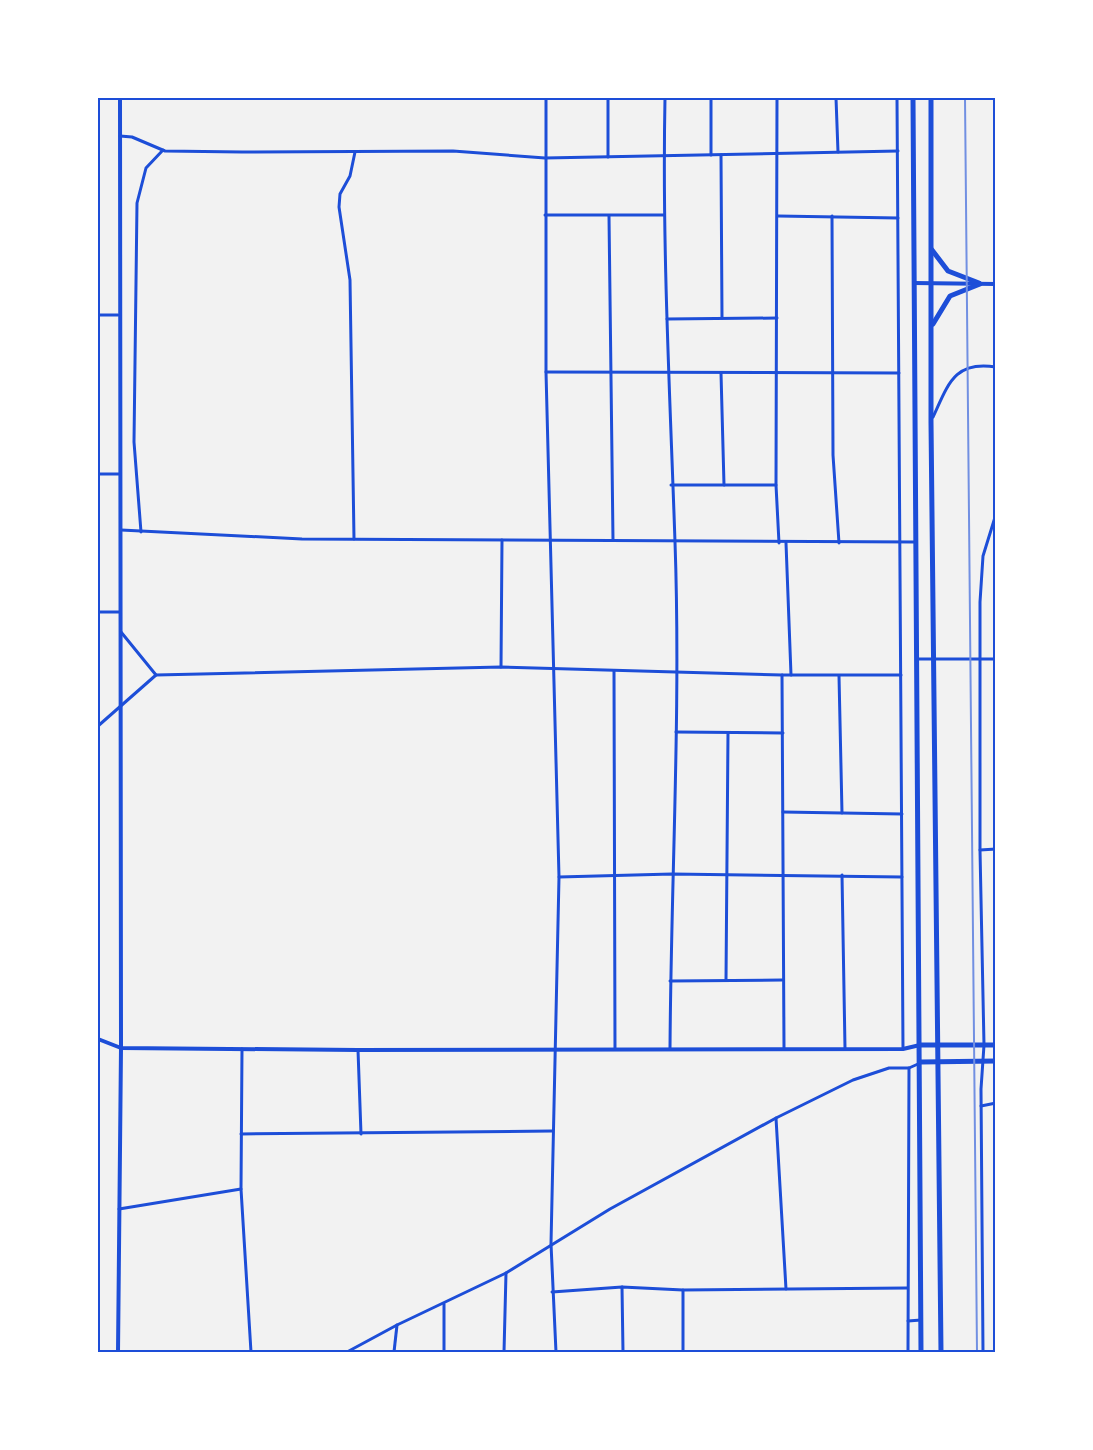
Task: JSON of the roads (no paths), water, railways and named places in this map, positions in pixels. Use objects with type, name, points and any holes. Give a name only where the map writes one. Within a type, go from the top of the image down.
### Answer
[{"type":"highway","points":[[913,98],[921,1062],[921,1353]]},
{"type":"highway","points":[[931,98],[931,422],[941,1353]]},
{"type":"highway","points":[[931,249],[948,271],[980,284]]},
{"type":"highway","points":[[932,326],[950,296],[980,284]]},
{"type":"highway","points":[[920,1045],[996,1045]]},
{"type":"highway","points":[[921,1062],[996,1061]]},
{"type":"street","points":[[118,1353],[121,1048],[118,315],[120,98]]},
{"type":"street","points":[[546,98],[544,215],[546,372],[559,877],[551,1244],[552,1292],[557,1319],[554,1346],[556,1353]]},
{"type":"street","points":[[608,98],[609,157]]},
{"type":"street","points":[[665,98],[664,215],[667,374],[675,542],[677,672],[670,1049]]},
{"type":"street","points":[[711,98],[711,155]]},
{"type":"street","points":[[777,98],[776,485],[779,543]]},
{"type":"street","points":[[836,98],[838,152]]},
{"type":"street","points":[[897,98],[903,1049]]},
{"type":"street","points":[[120,136],[132,137],[163,150],[453,151],[545,158],[898,151]]},
{"type":"street","points":[[141,532],[134,442],[137,203],[146,168],[163,150]]},
{"type":"street","points":[[354,539],[350,280],[339,207],[340,194],[350,176],[355,152]]},
{"type":"street","points":[[721,155],[722,318]]},
{"type":"street","points":[[544,215],[664,215]]},
{"type":"street","points":[[609,216],[613,540]]},
{"type":"street","points":[[778,216],[898,218]]},
{"type":"street","points":[[832,216],[833,455],[839,543]]},
{"type":"street","points":[[914,283],[996,284]]},
{"type":"street","points":[[98,315],[118,315]]},
{"type":"street","points":[[667,319],[777,318]]},
{"type":"street","points":[[931,422],[944,392],[961,370],[968,366],[996,367]]},
{"type":"street","points":[[546,372],[899,373]]},
{"type":"street","points":[[722,373],[724,485]]},
{"type":"street","points":[[98,474],[119,474]]},
{"type":"street","points":[[671,485],[776,485]]},
{"type":"street","points":[[983,1353],[981,1106],[984,1046],[980,849],[980,659],[983,556],[996,514]]},
{"type":"street","points":[[119,530],[354,539],[917,542]]},
{"type":"street","points":[[501,666],[502,540]]},
{"type":"street","points":[[786,543],[791,675]]},
{"type":"street","points":[[98,612],[119,612]]},
{"type":"street","points":[[119,630],[156,675]]},
{"type":"street","points":[[918,659],[996,659]]},
{"type":"street","points":[[98,726],[156,675],[416,667],[484,669],[501,666],[782,675],[901,675]]},
{"type":"street","points":[[614,671],[615,1049]]},
{"type":"street","points":[[782,675],[784,1048]]},
{"type":"street","points":[[839,676],[842,813]]},
{"type":"street","points":[[676,732],[783,733]]},
{"type":"street","points":[[726,980],[728,733]]},
{"type":"street","points":[[783,812],[902,814]]},
{"type":"street","points":[[980,849],[996,849]]},
{"type":"street","points":[[559,877],[672,874],[902,877]]},
{"type":"street","points":[[842,875],[845,1048]]},
{"type":"street","points":[[670,981],[782,980]]},
{"type":"street","points":[[98,1039],[121,1048],[358,1050],[903,1049],[920,1045]]},
{"type":"street","points":[[242,1048],[241,1189],[250,1353]]},
{"type":"street","points":[[358,1050],[361,1134]]},
{"type":"street","points":[[347,1353],[397,1325],[506,1273],[551,1244],[776,1118],[853,1080],[889,1068],[909,1068],[921,1062]]},
{"type":"street","points":[[908,1353],[909,1068]]},
{"type":"street","points":[[981,1106],[996,1103]]},
{"type":"street","points":[[776,1118],[786,1289]]},
{"type":"street","points":[[241,1134],[552,1131]]},
{"type":"street","points":[[120,1209],[241,1189]]},
{"type":"street","points":[[504,1353],[506,1273]]},
{"type":"street","points":[[552,1292],[622,1287],[683,1290],[907,1288]]},
{"type":"street","points":[[622,1287],[623,1353]]},
{"type":"street","points":[[683,1290],[683,1353]]},
{"type":"street","points":[[444,1304],[444,1353]]},
{"type":"street","points":[[908,1321],[921,1320]]},
{"type":"street","points":[[394,1353],[397,1325]]},
{"type":"railway","points":[[965,98],[977,1352]]}]
